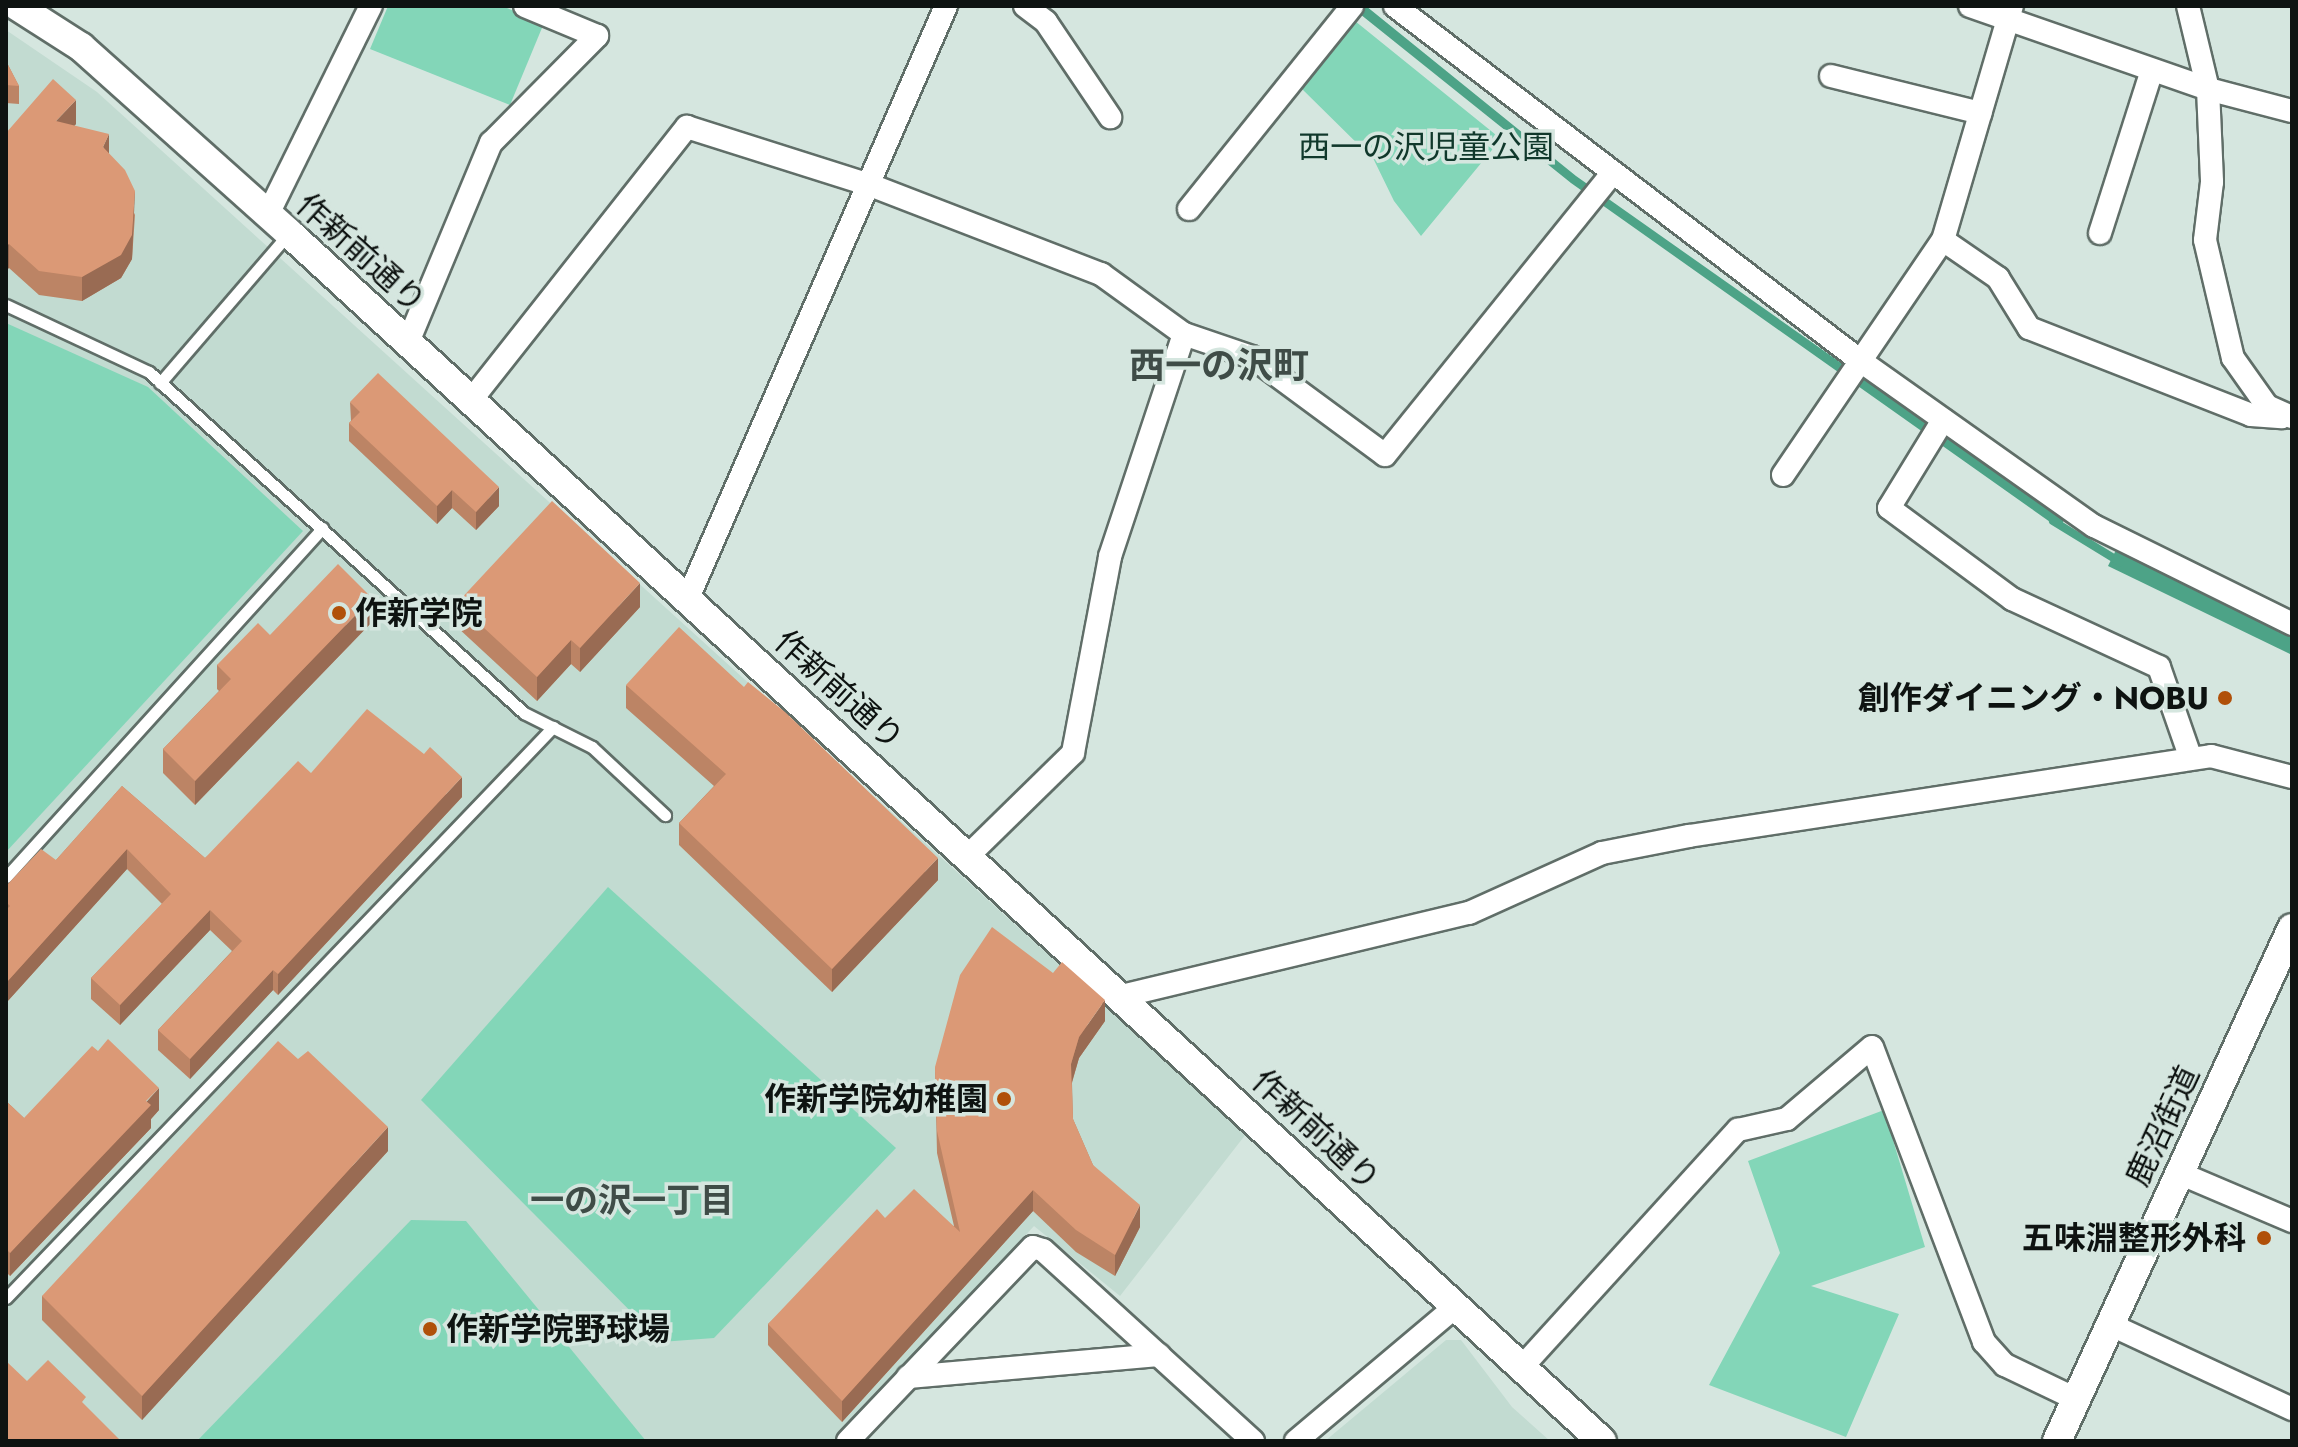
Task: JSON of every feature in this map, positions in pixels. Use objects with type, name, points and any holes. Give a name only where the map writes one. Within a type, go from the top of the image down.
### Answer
[{"type":"street","name":"作新前通り","points":[[17,6],[81,47],[289,233],[969,855],[1602,1441]]},
{"type":"street","points":[[268,214],[371,6]]},
{"type":"street","points":[[408,342],[491,143],[597,36],[525,6]]},
{"type":"street","points":[[688,598],[946,6]]},
{"type":"street","points":[[1025,6],[1046,22],[1110,117]]},
{"type":"street","points":[[1189,209],[1352,6]]},
{"type":"street","points":[[1395,6],[1862,362],[2094,526],[2292,624]]},
{"type":"street","points":[[1970,6],[2010,14],[2208,89],[2292,111]]},
{"type":"street","points":[[2188,6],[2208,89],[2212,182],[2205,240],[2233,358],[2267,406],[2292,418]]},
{"type":"street","points":[[1783,475],[1943,240],[2010,14]]},
{"type":"street","points":[[2100,233],[2152,70]]},
{"type":"street","points":[[1831,76],[1981,113]]},
{"type":"street","points":[[472,399],[687,127],[870,185],[1101,274],[1184,334],[1252,357],[1385,455],[1613,172]]},
{"type":"street","points":[[1943,240],[1998,278],[2029,328],[2251,415],[2292,418]]},
{"type":"street","points":[[969,855],[1073,753],[1110,557],[1184,334]]},
{"type":"street","points":[[1943,420],[1889,508],[2012,599],[2159,667],[2191,759]]},
{"type":"street","points":[[1122,996],[1469,913],[1602,853],[2211,756],[2292,777]]},
{"type":"street","name":"鹿沼街道","points":[[2057,1441],[2292,928]]},
{"type":"street","points":[[1522,1367],[1738,1130],[1787,1119],[1872,1047],[1984,1342],[2005,1365],[2076,1399]]},
{"type":"street","points":[[2179,1173],[2292,1221]]},
{"type":"street","points":[[848,1441],[1033,1247],[1043,1250],[1253,1441]]},
{"type":"street","points":[[1296,1441],[1455,1307]]},
{"type":"street","points":[[2109,1324],[2292,1409]]},
{"type":"street","points":[[908,1377],[1159,1355]]},
{"type":"lane","points":[[160,383],[289,233]]},
{"type":"lane","points":[[6,305],[149,372],[524,713],[592,747],[665,815]]},
{"type":"lane","points":[[6,877],[322,528]]},
{"type":"lane","points":[[6,1298],[553,727]]},
{"type":"shaded area","points":[[1350,6],[1366,6],[1576,176],[2064,520],[2060,529],[1571,183]]},
{"type":"shaded area","name":"作新学院","points":[[6,30],[97,92],[1246,1134],[1120,1296],[1034,1226],[835,1441],[6,1441]]},
{"type":"shaded area","points":[[2116,550],[2292,637],[2292,655],[2108,566]]},
{"type":"shaded area","points":[[1446,1340],[1461,1340],[1512,1407],[1550,1441],[1325,1441]]},
{"type":"green space","points":[[388,6],[502,6],[544,23],[510,105],[370,49]]},
{"type":"green space","name":"西一の沢児童公園","points":[[1355,21],[1501,139],[1421,236],[1394,201],[1374,160],[1300,87]]},
{"type":"green space","points":[[6,323],[148,387],[303,531],[6,852]]},
{"type":"green space","points":[[608,887],[896,1148],[714,1338],[661,1342],[421,1100]]},
{"type":"green space","points":[[1884,1110],[1925,1247],[1811,1286],[1899,1314],[1846,1437],[1709,1385],[1780,1253],[1748,1161]]},
{"type":"green space","name":"作新学院野球場","points":[[411,1220],[466,1221],[646,1441],[197,1441]]},
{"type":"building","points":[[6,61],[19,86],[6,85]]},
{"type":"building","points":[[53,79],[76,100],[56,121],[109,134],[103,147],[125,170],[135,191],[132,235],[121,255],[82,277],[39,271],[9,244],[6,246],[6,133]]},
{"type":"building","points":[[378,373],[499,487],[476,512],[452,490],[437,506],[349,423],[360,412],[350,402]]},
{"type":"building","points":[[552,501],[640,583],[580,648],[571,640],[537,677],[457,603]]},
{"type":"building","points":[[338,564],[372,598],[195,781],[163,749],[231,679],[217,665],[258,623],[270,635]]},
{"type":"building","points":[[679,627],[744,687],[748,682],[785,712],[938,858],[832,969],[679,823],[726,774],[626,685]]},
{"type":"building","points":[[367,709],[424,754],[430,747],[462,777],[278,974],[273,970],[190,1059],[158,1030],[242,941],[210,910],[120,1005],[91,978],[171,894],[127,849],[6,983],[6,910],[10,906],[6,902],[6,886],[41,849],[56,860],[122,786],[205,858],[298,761],[311,773]]},
{"type":"building","points":[[992,927],[1053,973],[1062,962],[1105,1000],[1079,1037],[1071,1064],[1073,1119],[1093,1165],[1140,1205],[1115,1255],[1076,1230],[1033,1190],[842,1401],[768,1324],[877,1209],[885,1218],[914,1189],[960,1232],[937,1131],[935,1067],[960,975]]},
{"type":"building","points":[[108,1039],[159,1088],[146,1101],[151,1105],[10,1253],[6,1249],[6,1101],[24,1118],[92,1046],[98,1051]]},
{"type":"building","points":[[278,1041],[298,1059],[308,1051],[388,1127],[142,1396],[42,1296]]},
{"type":"building","points":[[48,1360],[86,1397],[82,1402],[121,1441],[6,1441],[6,1361],[27,1381]]},
{"type":"waterway","points":[[2053,521],[2120,562]]},
{"type":"place","name":"作新学院","points":[[339,613]]},
{"type":"place","name":"創作ダイニング・NOBU","points":[[2225,698]]},
{"type":"place","name":"作新学院幼稚園","points":[[1004,1099]]},
{"type":"place","name":"五味淵整形外科","points":[[2264,1238]]},
{"type":"place","name":"作新学院野球場","points":[[430,1329]]},
{"type":"district","name":"西一の沢町","points":[[1219,366]]},
{"type":"district","name":"一の沢一丁目","points":[[632,1201]]}]
